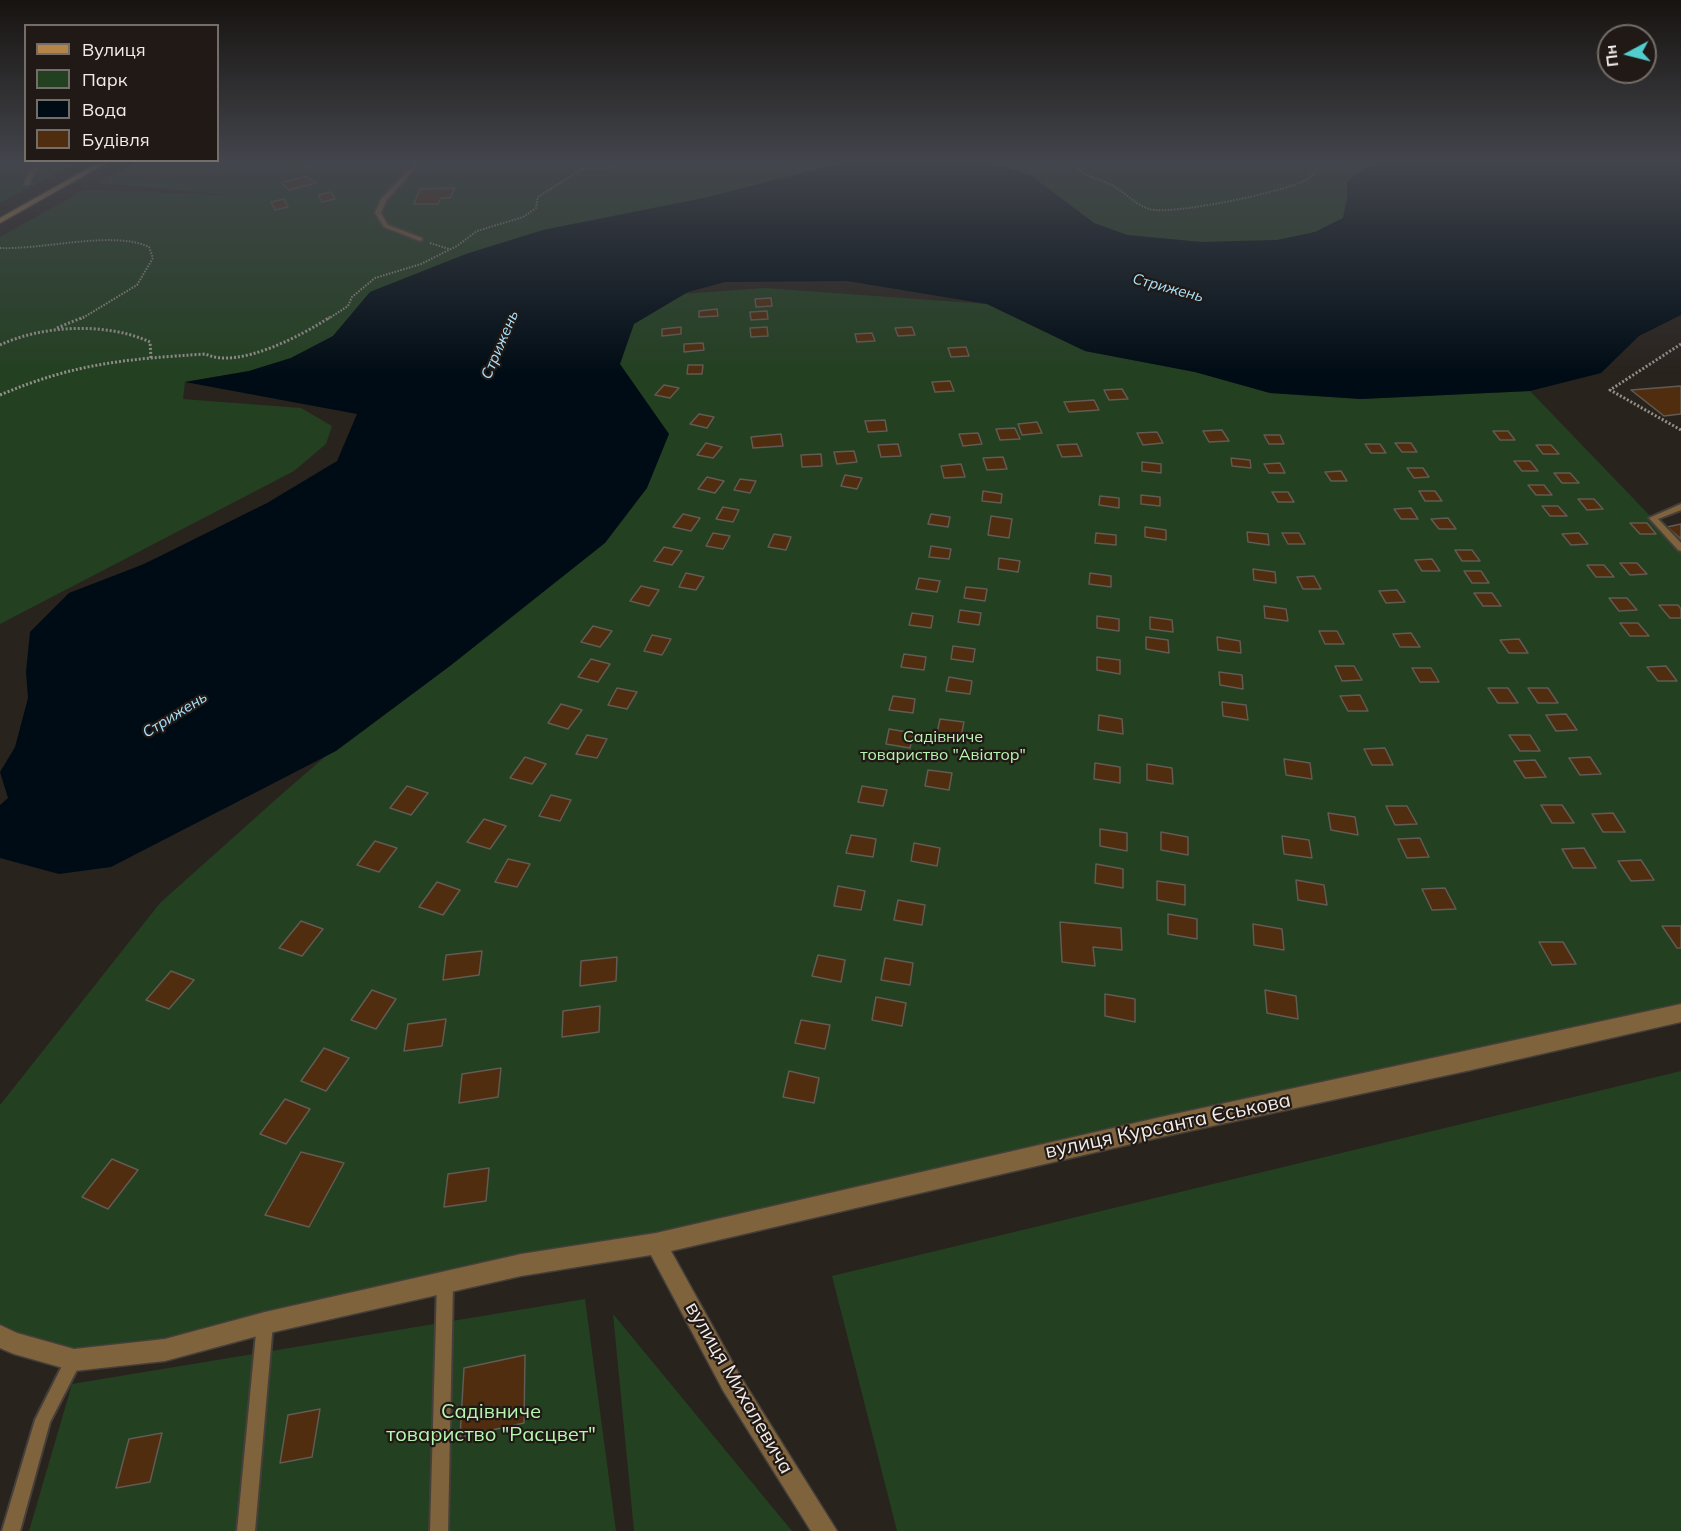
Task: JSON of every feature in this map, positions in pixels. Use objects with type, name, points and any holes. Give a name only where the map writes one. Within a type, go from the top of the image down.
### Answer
[{"type":"street","name":"вулиця Курсанта Єськова","points":[[74,1360],[165,1350],[265,1323],[521,1265],[656,1244],[1138,1132],[1681,1013]]},
{"type":"street","name":"вулиця Михалевича","points":[[656,1244],[732,1384],[825,1531]]},
{"type":"street","points":[[5,1344],[74,1360]]},
{"type":"lane","points":[[398,230],[420,239]]},
{"type":"lane","points":[[1681,507],[1653,518],[1681,548]]},
{"type":"lane","points":[[439,1531],[445,1284]]},
{"type":"lane","points":[[246,1531],[265,1323]]},
{"type":"lane","points":[[11,1531],[43,1420],[74,1360]]},
{"type":"path","points":[[0,395],[30,381],[79,368],[128,359],[206,354],[214,358],[257,354],[317,326],[348,306],[352,297],[375,278],[421,264],[457,246],[479,230]]},
{"type":"path","points":[[0,248],[24,249],[120,239],[136,241],[149,247],[153,258],[137,285],[78,321],[57,328],[30,332],[0,345]]},
{"type":"path","points":[[57,328],[139,337],[150,342],[151,358]]},
{"type":"path","points":[[1681,345],[1610,390],[1681,430]]},
{"type":"green space","points":[[12,230],[542,230],[466,254],[370,292],[333,336],[291,358],[249,371],[185,382],[183,399],[301,408],[332,426],[326,444],[294,471],[0,624],[0,237]]},
{"type":"green space","points":[[1114,230],[1318,230],[1277,240],[1201,242],[1127,235]]},
{"type":"green space","name":"Садівниче товариство \"Авіатор\"","points":[[765,288],[987,304],[1085,351],[1195,372],[1270,393],[1361,399],[1530,391],[1681,548],[1681,1013],[74,1360],[0,1336],[0,1105],[160,903],[283,793],[567,548],[609,336],[667,295]]},
{"type":"green space","points":[[1681,1071],[1681,1531],[897,1531],[832,1276]]},
{"type":"green space","name":"Садівниче товариство \"Расцвет\"","points":[[585,1299],[616,1531],[29,1531],[72,1384]]},
{"type":"green space","points":[[613,1314],[792,1531],[634,1531]]},
{"type":"water","name":"Стрижень","points":[[542,230],[1114,230],[1127,235],[1201,242],[1277,240],[1318,230],[1681,230],[1681,315],[1639,336],[1601,373],[1530,391],[1361,399],[1270,393],[1195,372],[1085,351],[987,304],[847,281],[725,282],[688,292],[634,324],[620,364],[669,434],[647,488],[605,543],[450,666],[336,751],[111,867],[59,874],[0,858],[0,805],[8,798],[0,772],[15,747],[28,698],[26,672],[30,632],[69,593],[144,564],[267,503],[337,461],[357,414],[185,382],[249,371],[291,358],[333,336],[370,292],[466,254]]},
{"type":"building","points":[[771,298],[772,306],[756,307],[755,299]]},
{"type":"building","points":[[717,309],[718,316],[699,317],[699,311]]},
{"type":"building","points":[[767,311],[768,319],[751,320],[750,312]]},
{"type":"building","points":[[681,327],[681,334],[662,336],[662,329]]},
{"type":"building","points":[[767,327],[768,336],[751,337],[750,328]]},
{"type":"building","points":[[912,327],[915,335],[898,336],[895,328]]},
{"type":"building","points":[[872,333],[875,341],[857,342],[855,334]]},
{"type":"building","points":[[703,343],[704,350],[684,352],[684,344]]},
{"type":"building","points":[[966,347],[969,356],[951,357],[948,348]]},
{"type":"building","points":[[688,365],[703,365],[702,374],[687,374]]},
{"type":"building","points":[[950,381],[954,391],[935,392],[932,382]]},
{"type":"building","points":[[664,385],[679,388],[670,398],[655,395]]},
{"type":"building","points":[[1681,386],[1681,414],[1664,416],[1631,390]]},
{"type":"building","points":[[1122,389],[1128,399],[1109,400],[1104,390]]},
{"type":"building","points":[[1094,400],[1099,410],[1069,412],[1064,402]]},
{"type":"building","points":[[699,414],[714,417],[707,428],[690,424]]},
{"type":"building","points":[[885,420],[887,431],[868,432],[865,421]]},
{"type":"building","points":[[1037,422],[1042,433],[1022,435],[1018,424]]},
{"type":"building","points":[[1015,428],[1020,439],[1000,440],[996,429]]},
{"type":"building","points":[[1222,430],[1229,441],[1209,442],[1203,431]]},
{"type":"building","points":[[1493,431],[1508,431],[1515,440],[1500,440]]},
{"type":"building","points":[[1157,432],[1163,443],[1143,445],[1137,433]]},
{"type":"building","points":[[978,433],[982,444],[963,446],[959,434]]},
{"type":"building","points":[[781,434],[783,446],[753,448],[751,437]]},
{"type":"building","points":[[1264,435],[1280,435],[1284,444],[1269,444]]},
{"type":"building","points":[[706,443],[722,447],[713,458],[697,455]]},
{"type":"building","points":[[1395,443],[1411,443],[1417,452],[1402,452]]},
{"type":"building","points":[[898,444],[901,456],[881,457],[878,445]]},
{"type":"building","points":[[1077,444],[1082,456],[1062,457],[1057,445]]},
{"type":"building","points":[[1365,444],[1380,444],[1386,453],[1371,453]]},
{"type":"building","points":[[1536,445],[1551,445],[1559,454],[1543,454]]},
{"type":"building","points":[[854,451],[857,462],[837,464],[834,452]]},
{"type":"building","points":[[821,454],[822,466],[802,467],[801,455]]},
{"type":"building","points":[[1003,457],[1007,469],[987,470],[983,458]]},
{"type":"building","points":[[1231,458],[1250,460],[1251,468],[1232,466]]},
{"type":"building","points":[[1514,461],[1530,461],[1538,471],[1522,471]]},
{"type":"building","points":[[1142,462],[1161,464],[1161,473],[1142,471]]},
{"type":"building","points":[[1280,463],[1285,473],[1269,473],[1264,464]]},
{"type":"building","points":[[961,464],[965,477],[944,478],[941,466]]},
{"type":"building","points":[[1407,468],[1423,468],[1429,477],[1414,478]]},
{"type":"building","points":[[1341,471],[1347,481],[1331,481],[1325,472]]},
{"type":"building","points":[[1554,473],[1570,473],[1579,483],[1562,483]]},
{"type":"building","points":[[845,475],[862,478],[857,489],[841,486]]},
{"type":"building","points":[[707,477],[724,481],[715,493],[698,489]]},
{"type":"building","points":[[740,479],[756,481],[750,493],[734,490]]},
{"type":"building","points":[[1528,485],[1544,485],[1552,495],[1536,495]]},
{"type":"building","points":[[983,491],[1002,494],[1001,503],[982,501]]},
{"type":"building","points":[[1419,491],[1435,491],[1442,501],[1425,501]]},
{"type":"building","points":[[1272,492],[1288,492],[1294,502],[1278,502]]},
{"type":"building","points":[[1141,495],[1160,497],[1160,506],[1141,504]]},
{"type":"building","points":[[1100,496],[1119,498],[1119,508],[1099,505]]},
{"type":"building","points":[[1578,499],[1594,499],[1603,509],[1587,510]]},
{"type":"building","points":[[1542,506],[1558,506],[1567,516],[1550,516]]},
{"type":"building","points":[[723,507],[739,510],[733,522],[716,519]]},
{"type":"building","points":[[1411,508],[1418,519],[1401,519],[1394,509]]},
{"type":"building","points":[[683,514],[700,518],[691,531],[673,527]]},
{"type":"building","points":[[931,514],[950,517],[948,527],[928,524]]},
{"type":"building","points":[[991,516],[1012,519],[1009,538],[988,535]]},
{"type":"building","points":[[1448,518],[1456,529],[1439,529],[1431,519]]},
{"type":"building","points":[[1630,523],[1647,523],[1656,534],[1640,534]]},
{"type":"building","points":[[1681,524],[1681,539],[1667,527]]},
{"type":"building","points":[[1145,527],[1166,530],[1166,540],[1145,537]]},
{"type":"building","points":[[1247,532],[1268,534],[1269,545],[1248,542]]},
{"type":"building","points":[[713,533],[730,536],[723,549],[706,546]]},
{"type":"building","points":[[1096,533],[1116,535],[1116,545],[1095,543]]},
{"type":"building","points":[[1282,533],[1299,533],[1305,544],[1288,544]]},
{"type":"building","points":[[1579,533],[1588,544],[1571,545],[1562,534]]},
{"type":"building","points":[[774,534],[791,537],[786,550],[768,547]]},
{"type":"building","points":[[931,546],[951,549],[949,559],[929,557]]},
{"type":"building","points":[[664,547],[682,551],[672,565],[654,561]]},
{"type":"building","points":[[1455,550],[1472,550],[1480,561],[1462,561]]},
{"type":"building","points":[[999,558],[1020,561],[1018,572],[998,569]]},
{"type":"building","points":[[1432,559],[1440,571],[1422,571],[1415,560]]},
{"type":"building","points":[[1620,563],[1637,563],[1647,574],[1630,575]]},
{"type":"building","points":[[1587,565],[1604,565],[1614,577],[1596,577]]},
{"type":"building","points":[[1253,569],[1275,572],[1276,583],[1254,580]]},
{"type":"building","points":[[1464,571],[1481,571],[1489,583],[1472,583]]},
{"type":"building","points":[[686,573],[704,577],[696,590],[679,587]]},
{"type":"building","points":[[1090,573],[1111,576],[1111,587],[1089,584]]},
{"type":"building","points":[[1314,576],[1321,589],[1303,589],[1297,577]]},
{"type":"building","points":[[919,578],[940,581],[937,592],[916,589]]},
{"type":"building","points":[[641,586],[659,590],[649,606],[630,601]]},
{"type":"building","points":[[966,587],[987,589],[985,601],[964,598]]},
{"type":"building","points":[[1397,590],[1405,602],[1386,603],[1379,591]]},
{"type":"building","points":[[1474,593],[1492,593],[1501,606],[1483,606]]},
{"type":"building","points":[[1609,598],[1627,598],[1637,610],[1619,611]]},
{"type":"building","points":[[1659,605],[1678,605],[1681,609],[1681,618],[1670,618]]},
{"type":"building","points":[[1264,606],[1286,609],[1288,621],[1265,618]]},
{"type":"building","points":[[960,610],[981,613],[979,625],[958,622]]},
{"type":"building","points":[[912,613],[933,616],[931,628],[909,625]]},
{"type":"building","points":[[1097,616],[1119,619],[1119,631],[1097,628]]},
{"type":"building","points":[[1150,617],[1172,620],[1173,632],[1150,629]]},
{"type":"building","points":[[1620,623],[1638,623],[1649,636],[1630,636]]},
{"type":"building","points":[[593,626],[612,631],[600,647],[581,642]]},
{"type":"building","points":[[1319,631],[1337,631],[1344,644],[1325,644]]},
{"type":"building","points":[[1411,633],[1420,647],[1400,647],[1393,634]]},
{"type":"building","points":[[652,635],[671,639],[662,655],[644,651]]},
{"type":"building","points":[[1146,637],[1168,640],[1169,653],[1146,649]]},
{"type":"building","points":[[1217,637],[1240,641],[1241,653],[1218,650]]},
{"type":"building","points":[[1519,639],[1528,653],[1509,653],[1500,640]]},
{"type":"building","points":[[953,646],[975,649],[973,662],[951,659]]},
{"type":"building","points":[[904,654],[926,657],[924,670],[901,667]]},
{"type":"building","points":[[1097,657],[1120,660],[1120,674],[1097,670]]},
{"type":"building","points":[[591,659],[610,664],[598,682],[578,677]]},
{"type":"building","points":[[1335,666],[1354,666],[1362,680],[1342,681]]},
{"type":"building","points":[[1666,666],[1677,681],[1658,681],[1647,667]]},
{"type":"building","points":[[1412,668],[1431,668],[1439,682],[1420,682]]},
{"type":"building","points":[[1219,672],[1242,675],[1243,689],[1220,685]]},
{"type":"building","points":[[949,677],[972,681],[970,694],[946,691]]},
{"type":"building","points":[[617,688],[637,692],[627,709],[608,705]]},
{"type":"building","points":[[1488,688],[1508,688],[1518,703],[1498,703]]},
{"type":"building","points":[[1528,688],[1548,688],[1558,703],[1538,703]]},
{"type":"building","points":[[1360,695],[1368,711],[1348,711],[1340,696]]},
{"type":"building","points":[[893,696],[915,699],[913,713],[889,710]]},
{"type":"building","points":[[1222,702],[1246,705],[1248,720],[1223,716]]},
{"type":"building","points":[[561,704],[582,710],[568,729],[548,723]]},
{"type":"building","points":[[1566,714],[1577,730],[1556,731],[1546,715]]},
{"type":"building","points":[[1099,715],[1122,719],[1123,734],[1098,730]]},
{"type":"building","points":[[940,719],[964,722],[961,737],[937,733]]},
{"type":"building","points":[[889,729],[913,733],[910,748],[886,744]]},
{"type":"building","points":[[587,735],[607,739],[597,758],[576,754]]},
{"type":"building","points":[[1509,735],[1530,735],[1540,751],[1520,751]]},
{"type":"building","points":[[1385,748],[1393,765],[1372,765],[1364,749]]},
{"type":"building","points":[[525,757],[546,764],[532,784],[510,778]]},
{"type":"building","points":[[1590,757],[1601,774],[1580,775],[1569,758]]},
{"type":"building","points":[[1284,759],[1310,763],[1312,779],[1286,775]]},
{"type":"building","points":[[1535,760],[1546,777],[1525,778],[1514,761]]},
{"type":"building","points":[[1095,763],[1120,767],[1120,783],[1094,779]]},
{"type":"building","points":[[1147,764],[1172,768],[1173,784],[1147,780]]},
{"type":"building","points":[[928,770],[952,773],[949,790],[925,786]]},
{"type":"building","points":[[407,786],[428,793],[411,815],[390,808]]},
{"type":"building","points":[[862,786],[887,790],[883,806],[858,802]]},
{"type":"building","points":[[551,795],[571,800],[560,821],[539,816]]},
{"type":"building","points":[[1541,805],[1562,805],[1574,823],[1552,823]]},
{"type":"building","points":[[1386,806],[1407,806],[1417,824],[1395,825]]},
{"type":"building","points":[[1328,813],[1355,817],[1358,835],[1331,830]]},
{"type":"building","points":[[1613,813],[1625,832],[1603,832],[1592,814]]},
{"type":"building","points":[[484,819],[506,826],[490,849],[467,842]]},
{"type":"building","points":[[1100,829],[1127,833],[1127,851],[1100,846]]},
{"type":"building","points":[[1161,832],[1188,837],[1188,855],[1161,850]]},
{"type":"building","points":[[851,835],[876,839],[873,857],[846,853]]},
{"type":"building","points":[[1282,836],[1309,840],[1312,858],[1284,854]]},
{"type":"building","points":[[1420,838],[1429,857],[1407,858],[1398,839]]},
{"type":"building","points":[[375,841],[397,848],[379,872],[357,865]]},
{"type":"building","points":[[914,843],[940,848],[937,866],[911,861]]},
{"type":"building","points":[[1584,848],[1596,868],[1573,868],[1562,849]]},
{"type":"building","points":[[508,859],[530,864],[517,887],[495,882]]},
{"type":"building","points":[[1641,860],[1654,880],[1631,881],[1618,861]]},
{"type":"building","points":[[1096,864],[1123,869],[1123,888],[1095,883]]},
{"type":"building","points":[[1296,880],[1324,885],[1327,905],[1298,900]]},
{"type":"building","points":[[1157,881],[1185,885],[1185,905],[1157,900]]},
{"type":"building","points":[[437,882],[460,890],[443,915],[419,907]]},
{"type":"building","points":[[838,886],[865,891],[861,910],[834,906]]},
{"type":"building","points":[[1445,888],[1456,909],[1432,910],[1422,889]]},
{"type":"building","points":[[898,900],[925,905],[922,925],[894,920]]},
{"type":"building","points":[[1168,914],[1197,919],[1197,939],[1168,934]]},
{"type":"building","points":[[301,921],[323,929],[302,956],[279,948]]},
{"type":"building","points":[[1060,922],[1121,928],[1122,950],[1093,947],[1095,966],[1062,962]]},
{"type":"building","points":[[1253,924],[1282,929],[1284,950],[1254,945]]},
{"type":"building","points":[[1662,926],[1681,926],[1681,948],[1677,948]]},
{"type":"building","points":[[1539,942],[1563,942],[1576,964],[1552,965]]},
{"type":"building","points":[[482,951],[479,975],[443,980],[446,955]]},
{"type":"building","points":[[818,955],[845,960],[841,982],[812,976]]},
{"type":"building","points":[[617,957],[616,981],[580,986],[581,961]]},
{"type":"building","points":[[885,958],[913,963],[910,985],[881,980]]},
{"type":"building","points":[[171,971],[194,980],[169,1009],[146,1000]]},
{"type":"building","points":[[372,990],[396,999],[376,1029],[351,1020]]},
{"type":"building","points":[[1265,990],[1296,996],[1298,1019],[1267,1013]]},
{"type":"building","points":[[1105,994],[1135,999],[1135,1022],[1105,1016]]},
{"type":"building","points":[[876,997],[906,1003],[902,1026],[872,1020]]},
{"type":"building","points":[[600,1006],[599,1032],[562,1037],[563,1011]]},
{"type":"building","points":[[446,1019],[442,1046],[404,1051],[408,1024]]},
{"type":"building","points":[[801,1020],[830,1025],[825,1049],[795,1043]]},
{"type":"building","points":[[324,1048],[349,1058],[326,1091],[301,1081]]},
{"type":"building","points":[[501,1068],[498,1097],[459,1103],[462,1074]]},
{"type":"building","points":[[789,1071],[819,1078],[814,1103],[783,1097]]},
{"type":"building","points":[[285,1099],[310,1109],[286,1144],[260,1134]]},
{"type":"building","points":[[301,1152],[344,1163],[309,1227],[265,1215]]},
{"type":"building","points":[[112,1159],[138,1170],[108,1209],[82,1197]]},
{"type":"building","points":[[489,1168],[486,1201],[444,1207],[448,1174]]},
{"type":"building","points":[[525,1355],[524,1423],[460,1437],[464,1368]]},
{"type":"building","points":[[320,1409],[312,1457],[280,1463],[288,1415]]},
{"type":"building","points":[[162,1433],[150,1482],[116,1488],[129,1439]]}]
